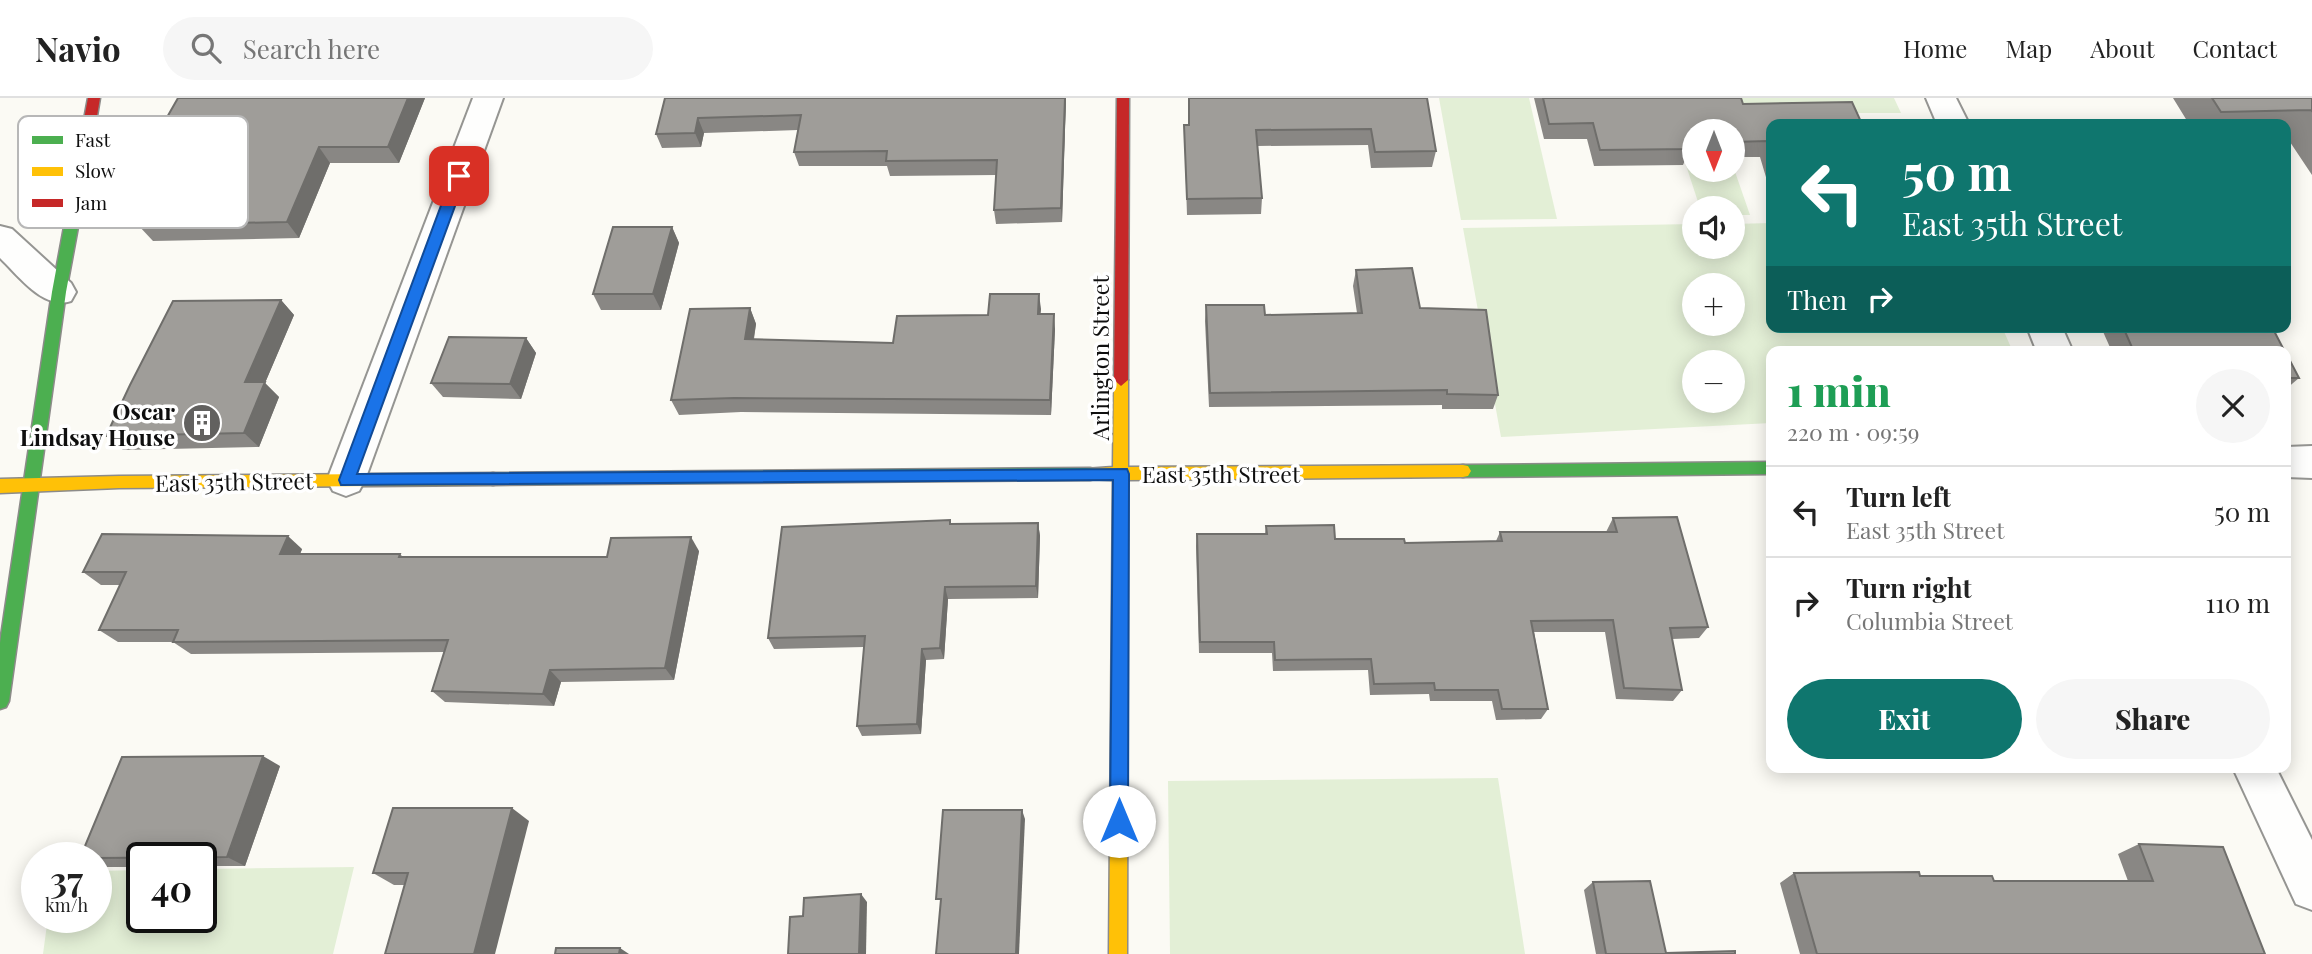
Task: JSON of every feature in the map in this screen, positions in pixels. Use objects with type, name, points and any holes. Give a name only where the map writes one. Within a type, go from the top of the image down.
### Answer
[{"type":"street","points":[[91,116],[94,98]]},
{"type":"street","points":[[346,480],[488,98]]},
{"type":"street","name":"Arlington Street","points":[[1118,954],[1123,98]]},
{"type":"street","points":[[1941,98],[1951,119]]},
{"type":"street","points":[[0,701],[33,485],[58,292],[70,228]]},
{"type":"street","points":[[0,238],[58,292]]},
{"type":"street","points":[[2291,462],[2312,462]]},
{"type":"street","name":"East 35th Street","points":[[0,486],[346,480],[1766,468]]},
{"type":"street","points":[[2256,773],[2312,888]]},
{"type":"green space","points":[[1439,98],[1529,98],[1557,219],[1461,220]]},
{"type":"green space","points":[[1664,98],[1683,119],[1682,153]]},
{"type":"green space","points":[[1731,98],[1894,98],[1901,113],[1796,113],[1734,108]]},
{"type":"green space","points":[[1691,182],[1739,182],[1743,196],[1696,196]]},
{"type":"green space","points":[[1745,201],[1750,215],[1745,215]]},
{"type":"green space","points":[[1766,223],[1766,333],[2005,333],[2010,346],[1766,346],[1766,423],[1501,437],[1463,228],[1682,224],[1682,259],[1745,259],[1745,224]]},
{"type":"green space","points":[[1498,778],[1525,954],[1170,954],[1168,781]]},
{"type":"green space","points":[[354,867],[333,954],[43,954],[46,933],[112,933],[112,871],[126,870],[126,933],[217,933],[217,869]]},
{"type":"building","points":[[178,98],[408,98],[388,147],[319,147],[287,222],[248,223],[248,116],[168,116]]},
{"type":"building","points":[[665,98],[1065,98],[1061,208],[994,210],[997,160],[886,161],[887,151],[794,152],[801,115],[698,118],[695,133],[656,134]]},
{"type":"building","points":[[1189,98],[1427,98],[1436,151],[1375,152],[1371,129],[1256,130],[1262,198],[1187,199],[1184,125],[1189,125]]},
{"type":"building","points":[[1543,98],[1741,98],[1743,104],[1852,102],[1860,119],[1766,119],[1766,141],[1745,142],[1745,119],[1682,119],[1682,149],[1600,150],[1593,123],[1549,124]]},
{"type":"building","points":[[2212,98],[2312,98],[2312,111],[2221,112]]},
{"type":"building","points":[[613,227],[672,227],[653,294],[593,294]]},
{"type":"building","points":[[1412,268],[1420,308],[1486,310],[1498,395],[1447,394],[1447,390],[1210,393],[1206,305],[1264,305],[1265,315],[1362,313],[1356,270]]},
{"type":"building","points":[[990,294],[1039,294],[1038,314],[1054,314],[1050,400],[671,400],[690,309],[750,308],[745,339],[893,343],[897,316],[988,315]]},
{"type":"building","points":[[281,300],[245,382],[265,382],[244,433],[106,436],[173,301]]},
{"type":"building","points":[[2126,333],[2275,333],[2282,346],[2131,346]]},
{"type":"building","points":[[449,337],[526,338],[510,384],[431,383]]},
{"type":"building","points":[[2291,363],[2299,378],[2291,378]]},
{"type":"building","points":[[1677,517],[1708,627],[1670,628],[1682,690],[1624,688],[1613,620],[1531,621],[1548,709],[1502,709],[1498,690],[1435,690],[1434,683],[1374,684],[1371,659],[1275,660],[1274,642],[1200,642],[1197,534],[1267,534],[1266,526],[1334,525],[1335,539],[1404,539],[1405,543],[1502,541],[1500,532],[1617,532],[1613,518]]},
{"type":"building","points":[[950,520],[950,524],[1038,523],[1036,586],[945,587],[940,648],[922,649],[917,724],[857,726],[865,636],[768,638],[782,527]]},
{"type":"building","points":[[102,534],[288,536],[280,554],[400,554],[399,557],[607,557],[611,538],[691,537],[665,668],[550,670],[543,694],[432,691],[448,640],[173,642],[178,630],[99,630],[126,572],[83,572]]},
{"type":"building","points":[[263,756],[227,857],[217,857],[217,842],[126,842],[126,858],[112,858],[112,842],[87,842],[122,757]]},
{"type":"building","points":[[393,808],[512,808],[474,954],[385,954],[408,873],[373,873]]},
{"type":"building","points":[[943,810],[1022,810],[1016,954],[936,954],[941,899],[936,899]]},
{"type":"building","points":[[2139,844],[2223,847],[2265,954],[1817,954],[1794,873],[1919,872],[1920,876],[1992,876],[1994,881],[2153,881]]},
{"type":"building","points":[[1650,881],[1666,953],[1735,951],[1735,954],[1606,954],[1593,882]]},
{"type":"building","points":[[861,894],[859,954],[788,954],[790,917],[803,916],[804,898]]},
{"type":"building","points":[[556,948],[620,948],[619,954],[555,954]]},
{"type":"traffic: fast","points":[[0,701],[59,292],[71,228]]},
{"type":"traffic: fast","points":[[1463,471],[1766,468]]},
{"type":"traffic: fast","points":[[493,479],[1090,474]]},
{"type":"traffic: slow","points":[[1118,954],[1121,380]]},
{"type":"traffic: slow","points":[[1090,474],[1463,471]]},
{"type":"traffic: slow","points":[[0,486],[119,482],[493,479]]},
{"type":"traffic: jam","points":[[91,116],[94,98]]},
{"type":"traffic: jam","points":[[1121,380],[1123,98]]},
{"type":"place","name":"Oscar Lindsay House","points":[[202,423]]},
{"type":"route","points":[[459,176],[346,480],[1121,474],[1119,821]]}]
